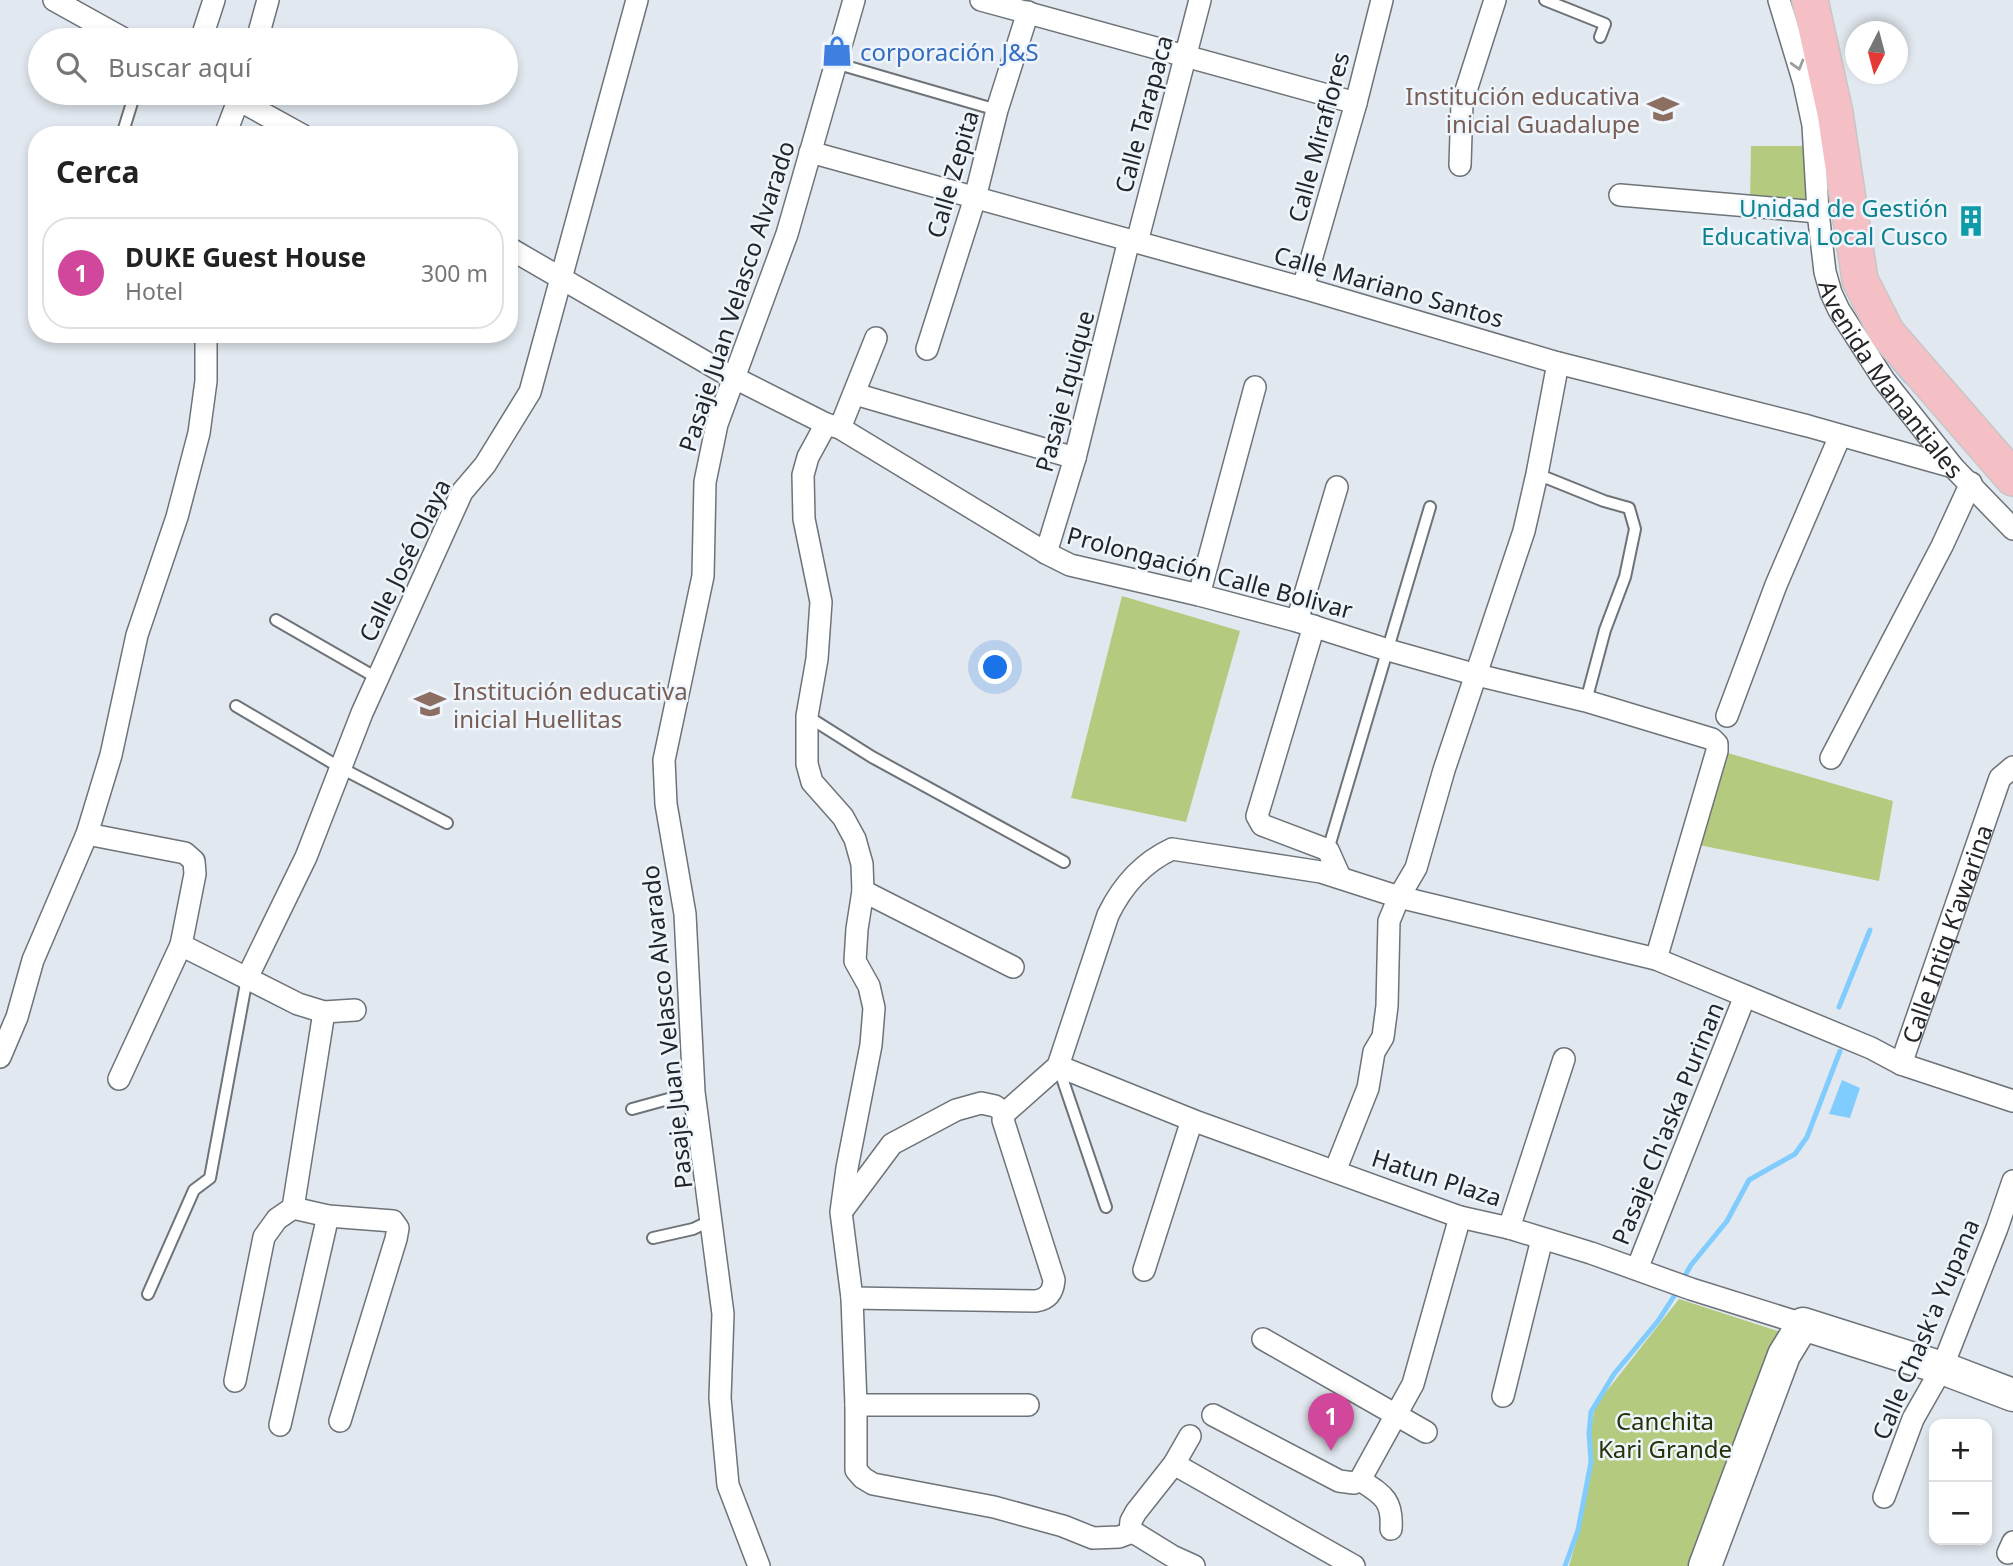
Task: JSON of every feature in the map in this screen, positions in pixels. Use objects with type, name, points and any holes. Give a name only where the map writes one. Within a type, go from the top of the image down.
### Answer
[{"type":"main road","name":"Avenida Manantiales","points":[[1810,0],[1835,113],[1860,280],[1887,332],[2013,478]]},
{"type":"street","points":[[54,0],[104,28]]},
{"type":"street","points":[[205,28],[214,0]]},
{"type":"street","points":[[260,28],[268,0]]},
{"type":"street","name":"Calle José Olaya","points":[[247,978],[306,857],[377,678],[462,492],[485,465],[530,392],[637,0]]},
{"type":"street","name":"Pasaje Juan Velasco Alvarado","points":[[759,1566],[728,1485],[720,1398],[723,1314],[694,1092],[685,914],[666,804],[664,760],[704,576],[705,482],[717,424],[788,234],[854,0]]},
{"type":"street","name":"Calle Tarapaca","points":[[1133,241],[1200,0]]},
{"type":"street","name":"Calle Miraflores","points":[[1303,288],[1356,103],[1382,0]]},
{"type":"street","points":[[1460,165],[1462,103],[1495,0]]},
{"type":"street","name":"Avenida Manantiales","points":[[1779,0],[1804,83],[1813,125],[1825,272],[1839,310],[1884,380],[1953,467],[2013,529]]},
{"type":"street","points":[[994,2],[1356,103]]},
{"type":"street","name":"Calle Zepita","points":[[927,349],[975,198],[997,110],[1028,12]]},
{"type":"street","points":[[227,126],[232,105]]},
{"type":"street","points":[[252,105],[287,126]]},
{"type":"street","name":"Calle Mariano Santos","points":[[810,152],[1303,288],[1558,363],[1808,426],[1953,467]]},
{"type":"street","points":[[1619,195],[1818,212]]},
{"type":"street","name":"Pasaje Iquique","points":[[1045,553],[1075,458],[1133,241]]},
{"type":"street","name":"Prolongación Calle Bolivar","points":[[518,253],[735,377],[833,426],[1045,553],[1070,565],[1199,595],[1477,675],[1586,701],[1713,739],[1717,744],[1717,751],[1656,959]]},
{"type":"street","points":[[876,338],[855,394],[807,457],[803,475],[804,519],[821,602],[817,659],[807,716],[807,764],[813,782],[843,817],[856,839],[862,864],[863,891],[855,961],[872,996],[874,1027],[841,1212],[852,1298],[856,1470],[863,1478],[873,1483],[994,1507],[1063,1526],[1093,1538],[1119,1537],[1130,1530],[1136,1512],[1174,1464],[1190,1436]]},
{"type":"street","points":[[0,1057],[17,1017],[33,960],[87,834],[111,755],[137,635],[171,539],[199,433],[206,343]]},
{"type":"street","points":[[1335,1171],[1368,1088],[1374,1052],[1383,1037],[1387,1006],[1389,921],[1416,868],[1444,770],[1524,531],[1538,474],[1558,363]]},
{"type":"street","points":[[1199,595],[1255,387]]},
{"type":"street","points":[[855,394],[1075,458]]},
{"type":"street","points":[[1727,716],[1776,585],[1840,436]]},
{"type":"street","points":[[1831,758],[1942,546],[1971,483]]},
{"type":"street","points":[[1337,487],[1257,816],[1262,825],[1328,850],[1340,877]]},
{"type":"street","name":"Calle Intiq K'awarina","points":[[1903,1059],[2000,778],[2013,767]]},
{"type":"street","points":[[87,834],[186,853],[194,861],[195,874],[181,945],[118,1079]]},
{"type":"street","points":[[852,1298],[1036,1301],[1044,1300],[1049,1294],[1054,1280],[1003,1120],[1004,1113],[1058,1066],[1118,895],[1154,857],[1172,849],[1340,877],[1399,897],[1656,959],[1871,1048],[2013,1101]]},
{"type":"street","points":[[863,891],[1013,967]]},
{"type":"street","points":[[181,945],[298,1004],[324,1012],[355,1010]]},
{"type":"street","name":"Pasaje Ch'aska Purinan","points":[[1637,1269],[1745,996]]},
{"type":"street","points":[[234,1381],[264,1237],[277,1219],[293,1208],[324,1012]]},
{"type":"street","points":[[1508,1228],[1563,1059]]},
{"type":"street","points":[[1903,1059],[2013,1087]]},
{"type":"street","name":"Hatun Plaza","points":[[1058,1066],[1192,1120],[1460,1217],[1508,1228],[1803,1324]]},
{"type":"street","points":[[841,1212],[892,1144],[901,1138],[957,1110],[981,1103],[995,1106],[1004,1113]]},
{"type":"street","points":[[1144,1270],[1192,1120]]},
{"type":"street","name":"Calle Chask'a Yupana","points":[[1884,1497],[1913,1419],[1942,1368],[2013,1181]]},
{"type":"street","points":[[293,1208],[328,1216],[393,1221],[398,1228],[340,1420]]},
{"type":"street","points":[[281,1425],[328,1216]]},
{"type":"street","points":[[1357,1481],[1413,1384],[1460,1217]]},
{"type":"street","points":[[1503,1396],[1542,1239]]},
{"type":"street","points":[[1705,1566],[1784,1355],[1803,1324],[1942,1368],[2013,1395]]},
{"type":"street","points":[[1263,1339],[1426,1432]]},
{"type":"street","points":[[856,1405],[1028,1405]]},
{"type":"street","points":[[1213,1415],[1339,1481],[1357,1481],[1385,1498],[1392,1513],[1391,1530]]},
{"type":"street","points":[[1174,1464],[1354,1566]]},
{"type":"street","points":[[1130,1530],[1194,1566]]},
{"type":"lane","points":[[1545,0],[1605,24],[1600,37]]},
{"type":"lane","points":[[835,62],[997,110]]},
{"type":"lane","points":[[125,126],[131,105]]},
{"type":"lane","points":[[1538,474],[1604,501],[1629,508],[1635,529],[1625,578],[1605,630],[1586,701]]},
{"type":"lane","points":[[1328,850],[1430,507]]},
{"type":"lane","points":[[276,620],[377,678]]},
{"type":"lane","points":[[236,706],[341,768],[447,823]]},
{"type":"lane","points":[[807,716],[872,757],[1064,862]]},
{"type":"lane","points":[[148,1294],[194,1190],[210,1178],[217,1152],[247,978]]},
{"type":"lane","points":[[1058,1066],[1106,1208]]},
{"type":"lane","points":[[632,1109],[694,1092]]},
{"type":"lane","points":[[653,1238],[693,1229],[712,1220]]},
{"type":"green space","points":[[1751,146],[1814,146],[1815,210],[1750,203]]},
{"type":"green space","points":[[1122,596],[1240,631],[1186,822],[1071,798]]},
{"type":"green space","points":[[1721,751],[1893,801],[1879,881],[1694,844]]},
{"type":"green space","name":"Canchita Kari Grande","points":[[1679,1299],[1784,1333],[1693,1566],[1569,1566],[1578,1535],[1591,1463],[1590,1436],[1595,1406]]},
{"type":"water","points":[[1842,1080],[1860,1088],[1850,1118],[1829,1114]]},
{"type":"waterway","points":[[1890,362],[1906,381]]},
{"type":"waterway","points":[[1839,1007],[1870,930]]},
{"type":"waterway","points":[[1682,1281],[1691,1265],[1727,1221],[1749,1180],[1795,1154],[1807,1137],[1840,1051]]},
{"type":"waterway","points":[[1565,1566],[1578,1530],[1591,1462],[1591,1412],[1614,1374],[1658,1321],[1678,1290]]},
{"type":"place","name":"corporación J&S","points":[[837,51]]},
{"type":"place","name":"Institución educativa inicial Guadalupe","points":[[1663,109]]},
{"type":"place","name":"Unidad de Gestión Educativa Local Cusco","points":[[1971,221]]},
{"type":"place","name":"Institución educativa inicial Huellitas","points":[[430,704]]},
{"type":"place","name":"DUKE Guest House","points":[[1331,1451]]}]
